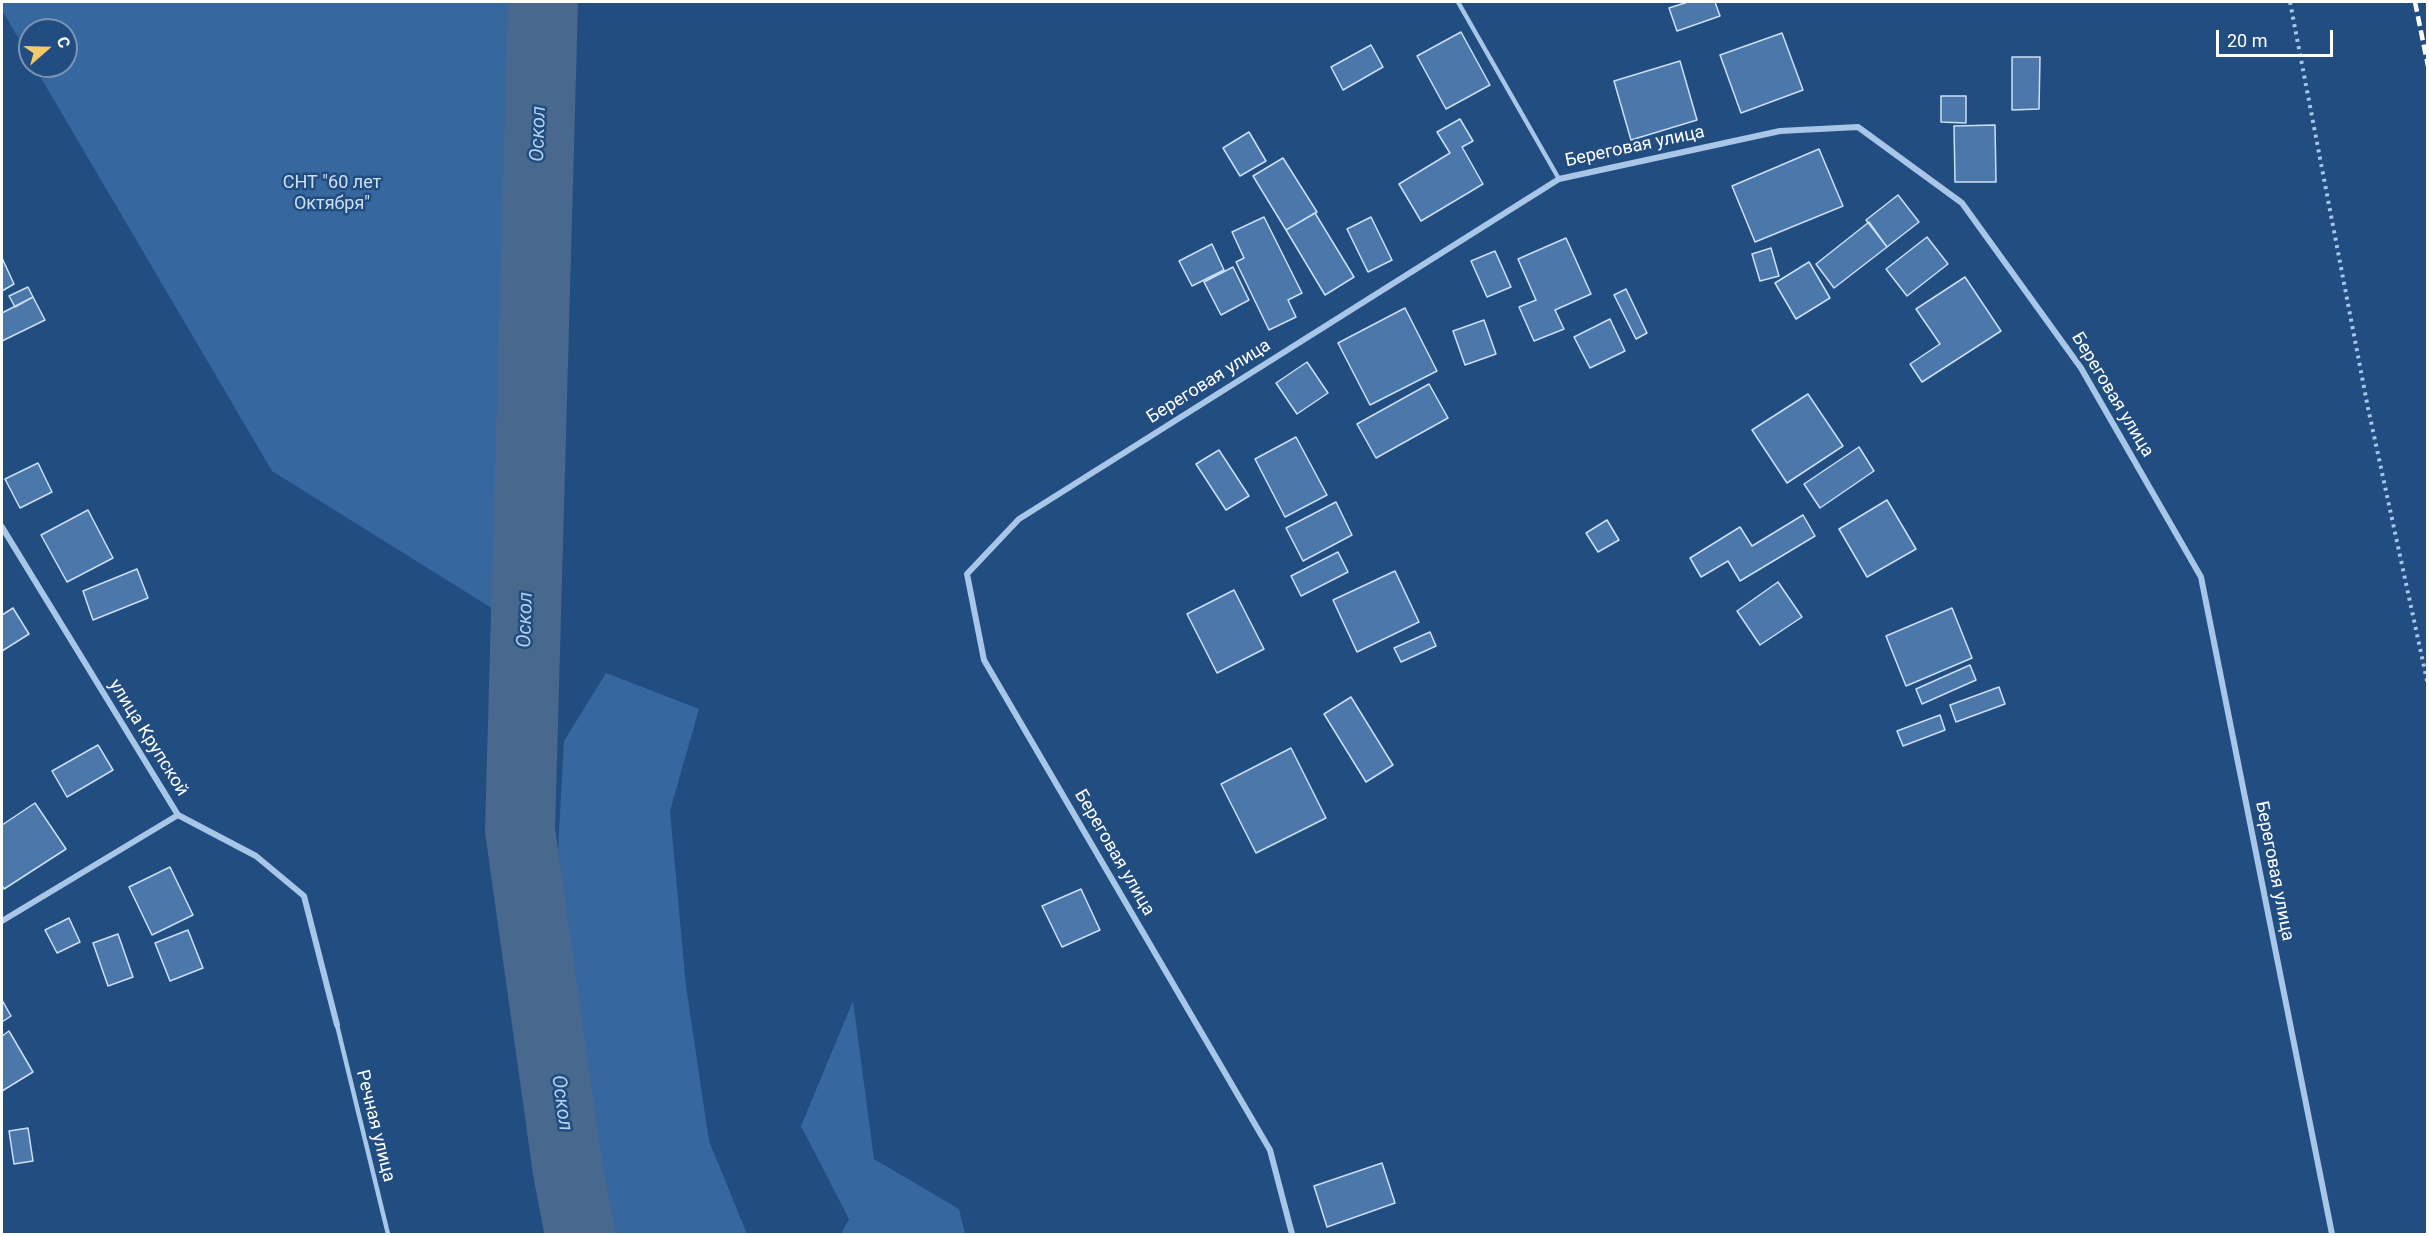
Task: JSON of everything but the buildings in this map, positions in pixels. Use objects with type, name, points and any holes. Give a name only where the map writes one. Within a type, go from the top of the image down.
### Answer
[{"type":"street","name":"Береговая улица","points":[[1292,1234],[1270,1150],[984,660],[967,574],[1019,519],[1559,179],[1780,131],[1858,127],[1962,203],[2081,368],[2200,577],[2332,1234]]},
{"type":"street","name":"улица Крупской","points":[[2,527],[178,815],[256,856],[304,896],[337,1025]]},
{"type":"street","points":[[2,921],[178,815]]},
{"type":"lane","points":[[1458,2],[1559,179]]},
{"type":"lane","name":"Речная улица","points":[[337,1025],[388,1234]]},
{"type":"path","points":[[2290,2],[2368,408],[2427,685]]},
{"type":"green space","name":"СНТ \"60 лет Октября\"","points":[[2,2],[531,2],[506,617],[272,471],[41,78],[78,78],[78,18],[18,18],[18,37],[2,10]]},
{"type":"green space","points":[[606,673],[699,709],[670,811],[686,986],[709,1141],[747,1234],[608,1234],[595,1175],[558,851],[564,741]]},
{"type":"green space","points":[[853,1001],[874,1159],[959,1209],[965,1234],[841,1234],[849,1219],[801,1126]]},
{"type":"waterway","name":"Оскол","points":[[543,2],[520,830],[568,1172],[580,1234]]},
{"type":"railway","points":[[2415,2],[2428,66]]}]
